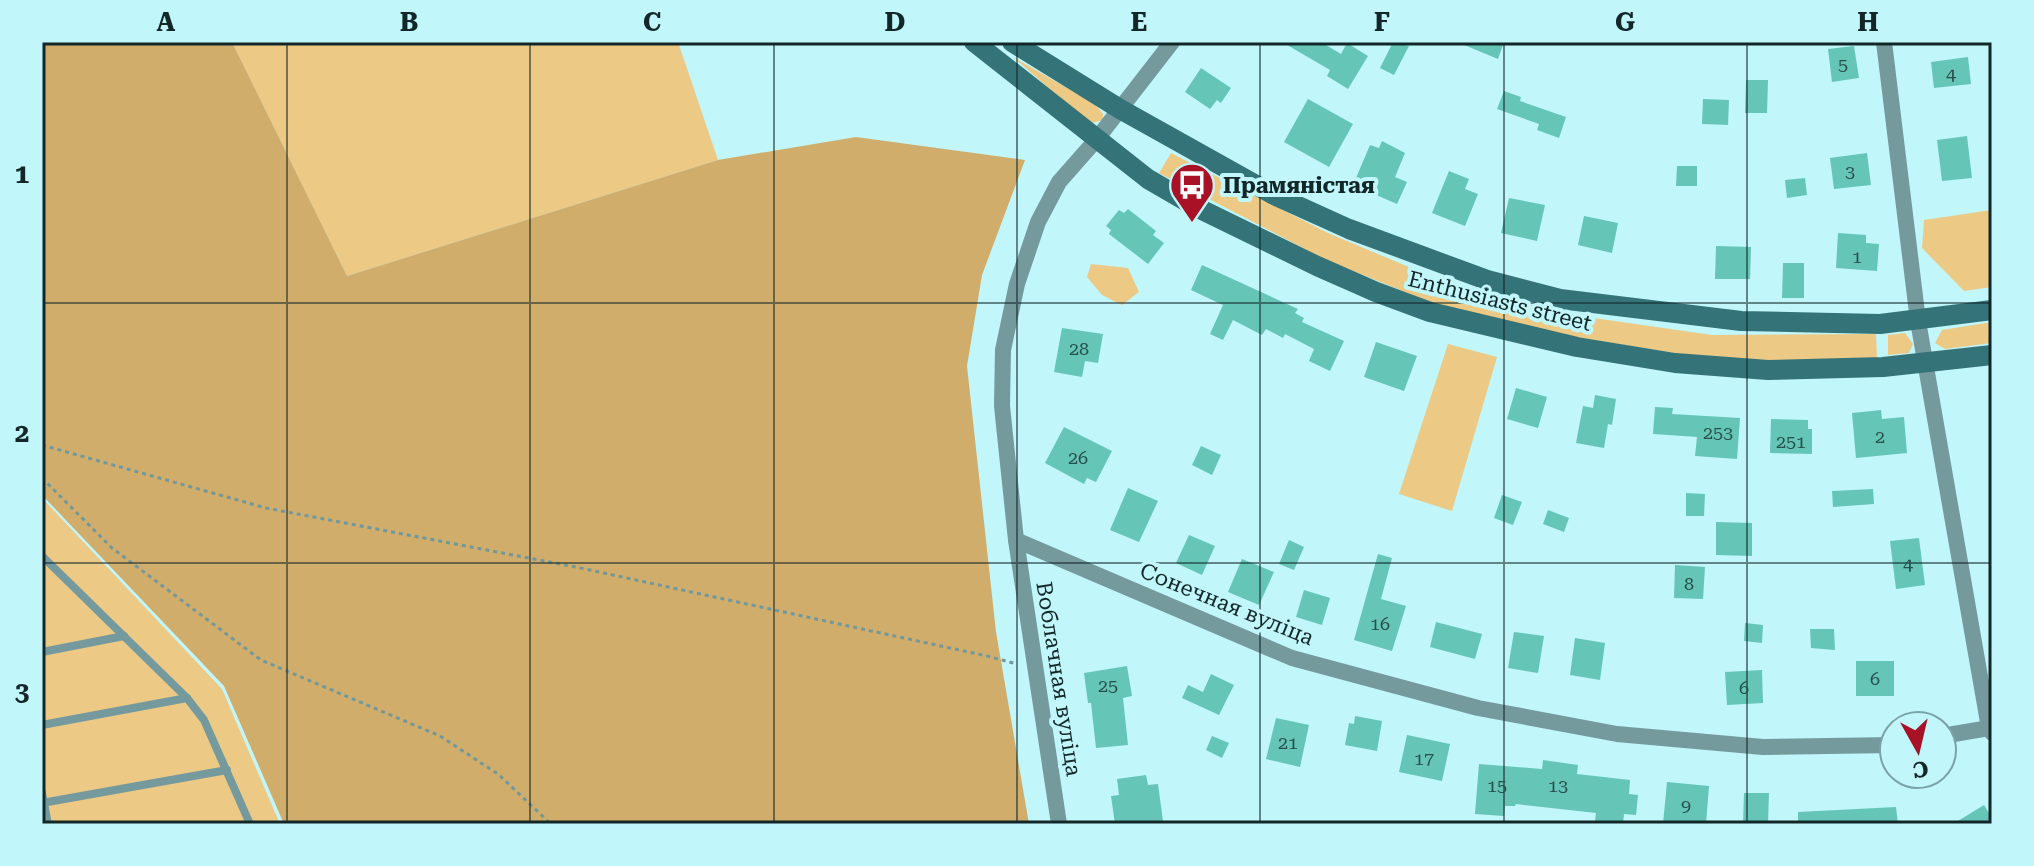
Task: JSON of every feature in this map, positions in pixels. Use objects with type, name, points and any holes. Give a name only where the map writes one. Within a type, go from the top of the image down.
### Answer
[{"type":"street","name":"Enthusiasts street","points":[[974,42],[1148,179],[1198,208],[1361,285],[1430,312],[1577,347],[1675,363],[1768,370],[1926,363],[1992,355]]},
{"type":"street","name":"Enthusiasts street","points":[[1012,42],[1120,109],[1274,195],[1349,229],[1487,280],[1560,299],[1741,321],[1838,324],[1918,321],[1992,310]]},
{"type":"street","points":[[1016,540],[1002,406],[1006,337],[1017,284],[1038,222],[1059,182],[1096,140],[1172,42]]},
{"type":"street","points":[[1884,42],[1918,321],[1990,731],[1958,734]]},
{"type":"street","name":"Воблачная вуліца","points":[[1016,540],[1059,824]]},
{"type":"street","name":"Сонечная вуліца","points":[[1016,540],[1292,658],[1478,708],[1617,734],[1749,746],[1878,745]]},
{"type":"lane","points":[[42,556],[187,698],[204,720],[250,824]]},
{"type":"lane","points":[[42,652],[124,636]]},
{"type":"lane","points":[[42,725],[187,698]]},
{"type":"lane","points":[[48,824],[43,800],[227,770]]},
{"type":"path","points":[[42,445],[266,508],[576,567],[987,656],[1034,669]]},
{"type":"path","points":[[42,478],[112,548],[261,660],[440,736],[498,774],[551,824]]},
{"type":"shaded area","points":[[42,42],[232,42],[347,276],[718,160],[856,137],[1025,160],[982,275],[967,366],[996,632],[1029,824],[284,824],[224,686],[42,495]]},
{"type":"shaded area","points":[[232,42],[678,42],[718,160],[347,276]]},
{"type":"shaded area","points":[[1013,57],[1095,104],[1103,114],[1103,120],[1092,123],[1081,116]]},
{"type":"shaded area","points":[[1171,153],[1328,233],[1442,281],[1566,314],[1712,335],[1876,334],[1877,358],[1786,362],[1711,359],[1563,335],[1437,305],[1326,260],[1159,173]]},
{"type":"shaded area","points":[[1992,210],[1992,287],[1964,291],[1922,248],[1924,220]]},
{"type":"shaded area","points":[[1091,264],[1128,268],[1139,292],[1122,305],[1102,295],[1087,277]]},
{"type":"shaded area","points":[[1992,322],[1992,343],[1945,349],[1935,343],[1942,330]]},
{"type":"shaded area","points":[[1905,333],[1913,344],[1909,353],[1888,355],[1888,335]]},
{"type":"shaded area","points":[[1448,344],[1497,357],[1452,511],[1399,494]]},
{"type":"shaded area","points":[[42,498],[222,689],[280,824],[42,824]]},
{"type":"building","points":[[1282,42],[1321,42],[1341,54],[1347,43],[1368,56],[1348,89],[1327,76],[1330,70]]},
{"type":"building","points":[[1393,42],[1409,46],[1394,75],[1380,68]]},
{"type":"building","points":[[1457,42],[1504,42],[1498,59]]},
{"type":"building","points":[[1854,46],[1859,78],[1832,82],[1828,49]]},
{"type":"building","points":[[1968,57],[1971,84],[1934,88],[1931,62]]},
{"type":"building","points":[[1201,68],[1231,88],[1221,103],[1217,100],[1210,109],[1185,92]]},
{"type":"building","points":[[1746,80],[1768,80],[1767,113],[1745,113]]},
{"type":"building","points":[[1504,91],[1521,97],[1520,101],[1566,117],[1559,138],[1537,130],[1539,124],[1497,109]]},
{"type":"building","points":[[1308,99],[1353,124],[1329,167],[1284,142]]},
{"type":"building","points":[[1703,99],[1729,100],[1728,125],[1702,124]]},
{"type":"building","points":[[1967,136],[1972,178],[1942,181],[1937,140]]},
{"type":"building","points":[[1382,141],[1405,153],[1395,177],[1407,182],[1397,204],[1353,185],[1370,145],[1379,148]]},
{"type":"building","points":[[1867,153],[1871,185],[1834,189],[1830,158]]},
{"type":"building","points":[[1677,166],[1697,166],[1697,186],[1676,186]]},
{"type":"building","points":[[1449,171],[1469,179],[1465,189],[1478,194],[1465,226],[1432,213]]},
{"type":"building","points":[[1805,178],[1807,195],[1787,198],[1785,180]]},
{"type":"building","points":[[1509,198],[1545,205],[1537,241],[1501,233]]},
{"type":"building","points":[[1128,209],[1156,231],[1153,235],[1164,243],[1148,264],[1109,234],[1111,230],[1106,226],[1119,210],[1124,213]]},
{"type":"building","points":[[1584,216],[1618,223],[1612,253],[1578,245]]},
{"type":"building","points":[[1838,233],[1866,235],[1866,243],[1879,244],[1877,271],[1836,268]]},
{"type":"building","points":[[1716,246],[1751,247],[1750,279],[1715,279]]},
{"type":"building","points":[[1783,263],[1804,263],[1804,298],[1782,298]]},
{"type":"building","points":[[1202,265],[1298,309],[1295,313],[1304,318],[1302,322],[1344,341],[1330,371],[1309,361],[1314,349],[1285,334],[1283,338],[1266,329],[1262,335],[1233,320],[1223,340],[1210,334],[1223,305],[1191,290]]},
{"type":"building","points":[[1062,328],[1103,334],[1098,363],[1085,361],[1082,377],[1054,372]]},
{"type":"building","points":[[1376,342],[1417,356],[1404,391],[1364,377]]},
{"type":"building","points":[[1516,388],[1547,397],[1538,428],[1507,419]]},
{"type":"building","points":[[1595,395],[1616,399],[1604,448],[1576,443],[1583,406],[1593,408]]},
{"type":"building","points":[[1655,407],[1673,408],[1672,414],[1740,418],[1737,459],[1695,456],[1697,437],[1653,434]]},
{"type":"building","points":[[1881,410],[1882,419],[1904,417],[1907,453],[1856,458],[1852,413]]},
{"type":"building","points":[[1771,419],[1808,420],[1808,429],[1812,429],[1812,454],[1770,453]]},
{"type":"building","points":[[1064,427],[1112,451],[1096,482],[1087,478],[1084,484],[1045,463]]},
{"type":"building","points":[[1201,446],[1221,455],[1212,475],[1192,465]]},
{"type":"building","points":[[1128,488],[1158,501],[1139,542],[1110,530]]},
{"type":"building","points":[[1873,489],[1874,504],[1833,507],[1832,491]]},
{"type":"building","points":[[1686,493],[1705,494],[1704,516],[1686,516]]},
{"type":"building","points":[[1502,495],[1522,502],[1513,525],[1494,518]]},
{"type":"building","points":[[1548,510],[1569,518],[1564,532],[1543,524]]},
{"type":"building","points":[[1716,522],[1752,523],[1752,556],[1716,555]]},
{"type":"building","points":[[1189,535],[1215,546],[1202,575],[1176,563]]},
{"type":"building","points":[[1919,538],[1925,585],[1896,589],[1890,541]]},
{"type":"building","points":[[1289,540],[1304,547],[1294,570],[1279,564]]},
{"type":"building","points":[[1378,554],[1392,558],[1381,599],[1406,606],[1392,651],[1354,640]]},
{"type":"building","points":[[1242,559],[1274,572],[1259,605],[1228,592]]},
{"type":"building","points":[[1675,565],[1705,567],[1703,599],[1674,598]]},
{"type":"building","points":[[1304,590],[1330,598],[1322,625],[1296,617]]},
{"type":"building","points":[[1436,622],[1482,634],[1475,659],[1430,647]]},
{"type":"building","points":[[1745,623],[1763,625],[1762,643],[1744,641]]},
{"type":"building","points":[[1810,629],[1834,629],[1835,650],[1811,648]]},
{"type":"building","points":[[1514,632],[1544,636],[1538,673],[1508,668]]},
{"type":"building","points":[[1575,638],[1605,643],[1600,680],[1570,675]]},
{"type":"building","points":[[1856,661],[1894,661],[1894,696],[1856,696]]},
{"type":"building","points":[[1127,666],[1132,696],[1123,698],[1128,745],[1096,748],[1084,673]]},
{"type":"building","points":[[1762,670],[1763,703],[1727,705],[1725,672]]},
{"type":"building","points":[[1211,674],[1234,685],[1219,715],[1182,698],[1188,685],[1203,692]]},
{"type":"building","points":[[1355,716],[1382,721],[1377,751],[1345,745],[1349,723],[1354,724]]},
{"type":"building","points":[[1276,718],[1309,725],[1300,767],[1266,759]]},
{"type":"building","points":[[1407,735],[1450,744],[1442,781],[1399,772]]},
{"type":"building","points":[[1212,736],[1229,743],[1222,758],[1206,750]]},
{"type":"building","points":[[1543,760],[1578,765],[1577,774],[1630,780],[1629,794],[1638,795],[1636,815],[1624,814],[1623,824],[1617,824],[1595,821],[1596,813],[1516,804],[1505,806],[1504,816],[1475,814],[1479,764],[1542,769]]},
{"type":"building","points":[[1146,775],[1148,785],[1158,784],[1163,821],[1115,824],[1111,796],[1119,795],[1117,779]]},
{"type":"building","points":[[1667,782],[1709,786],[1706,824],[1663,824]]},
{"type":"building","points":[[1744,793],[1769,793],[1768,824],[1743,824]]},
{"type":"building","points":[[1984,805],[1992,824],[1953,824]]},
{"type":"building","points":[[1896,807],[1898,824],[1798,824],[1798,812]]},
{"type":"place","name":"Прамяністая","points":[[1192,224]]}]
